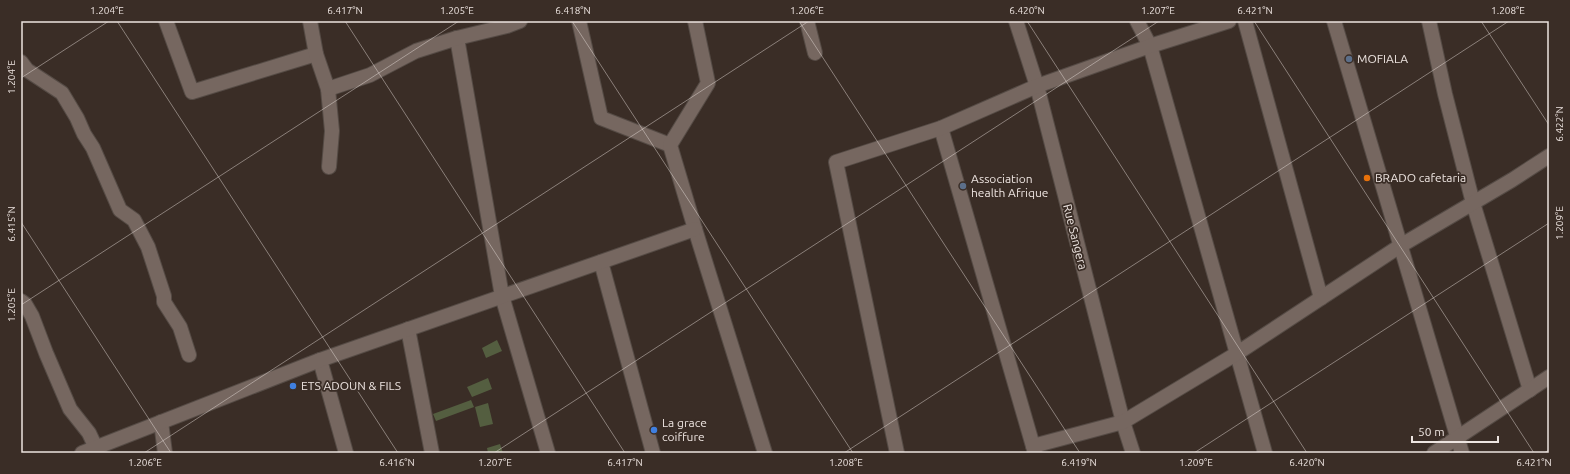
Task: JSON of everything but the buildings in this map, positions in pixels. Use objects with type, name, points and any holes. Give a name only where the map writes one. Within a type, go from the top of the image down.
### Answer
[{"type":"street","points":[[166,21],[192,92],[316,54]]},
{"type":"street","points":[[310,21],[316,54],[328,89],[332,131],[329,167]]},
{"type":"street","points":[[328,89],[370,75],[416,51],[457,38],[507,26],[520,21]]},
{"type":"street","points":[[579,21],[601,118],[670,145]]},
{"type":"street","points":[[694,21],[708,83],[670,145],[765,453]]},
{"type":"street","points":[[807,21],[815,53]]},
{"type":"street","name":"Rue Sangera","points":[[1016,21],[1037,86],[1132,453]]},
{"type":"street","points":[[1137,21],[1150,46],[1265,453]]},
{"type":"street","points":[[897,453],[836,162],[942,128],[1037,86],[1150,46],[1229,21]]},
{"type":"street","points":[[1245,21],[1321,298]]},
{"type":"street","points":[[1334,21],[1462,453]]},
{"type":"street","points":[[1429,21],[1445,94],[1473,203],[1530,390]]},
{"type":"street","points":[[457,38],[502,296],[548,453]]},
{"type":"street","points":[[21,62],[27,70],[62,93],[77,118],[84,134],[93,148],[120,210],[134,220],[148,247],[164,296],[164,302],[180,327],[189,355]]},
{"type":"street","points":[[942,128],[1034,449],[1123,422],[1236,354],[1400,246],[1549,156]]},
{"type":"street","points":[[82,453],[320,360],[695,229]]},
{"type":"street","points":[[601,262],[653,453]]},
{"type":"street","points":[[21,301],[25,304],[32,316],[70,409],[89,432],[96,448]]},
{"type":"street","points":[[408,329],[432,453]]},
{"type":"street","points":[[320,360],[346,453]]},
{"type":"street","points":[[1434,453],[1549,377]]},
{"type":"street","points":[[161,422],[165,453]]},
{"type":"green space","points":[[497,340],[502,351],[486,358],[482,348]]},
{"type":"green space","points":[[488,378],[492,389],[472,397],[467,387]]},
{"type":"green space","points":[[471,400],[474,407],[436,421],[433,414]]},
{"type":"green space","points":[[488,403],[493,424],[480,427],[475,407]]},
{"type":"green space","points":[[500,444],[503,453],[488,453],[487,448]]},
{"type":"place","name":"MOFIALA","points":[[1349,59]]},
{"type":"place","name":"BRADO cafetaria","points":[[1367,178]]},
{"type":"place","name":"Association health Afrique","points":[[963,186]]},
{"type":"place","name":"ETS ADOUN & FILS","points":[[293,386]]},
{"type":"place","name":"La grace coiffure","points":[[654,430]]}]
